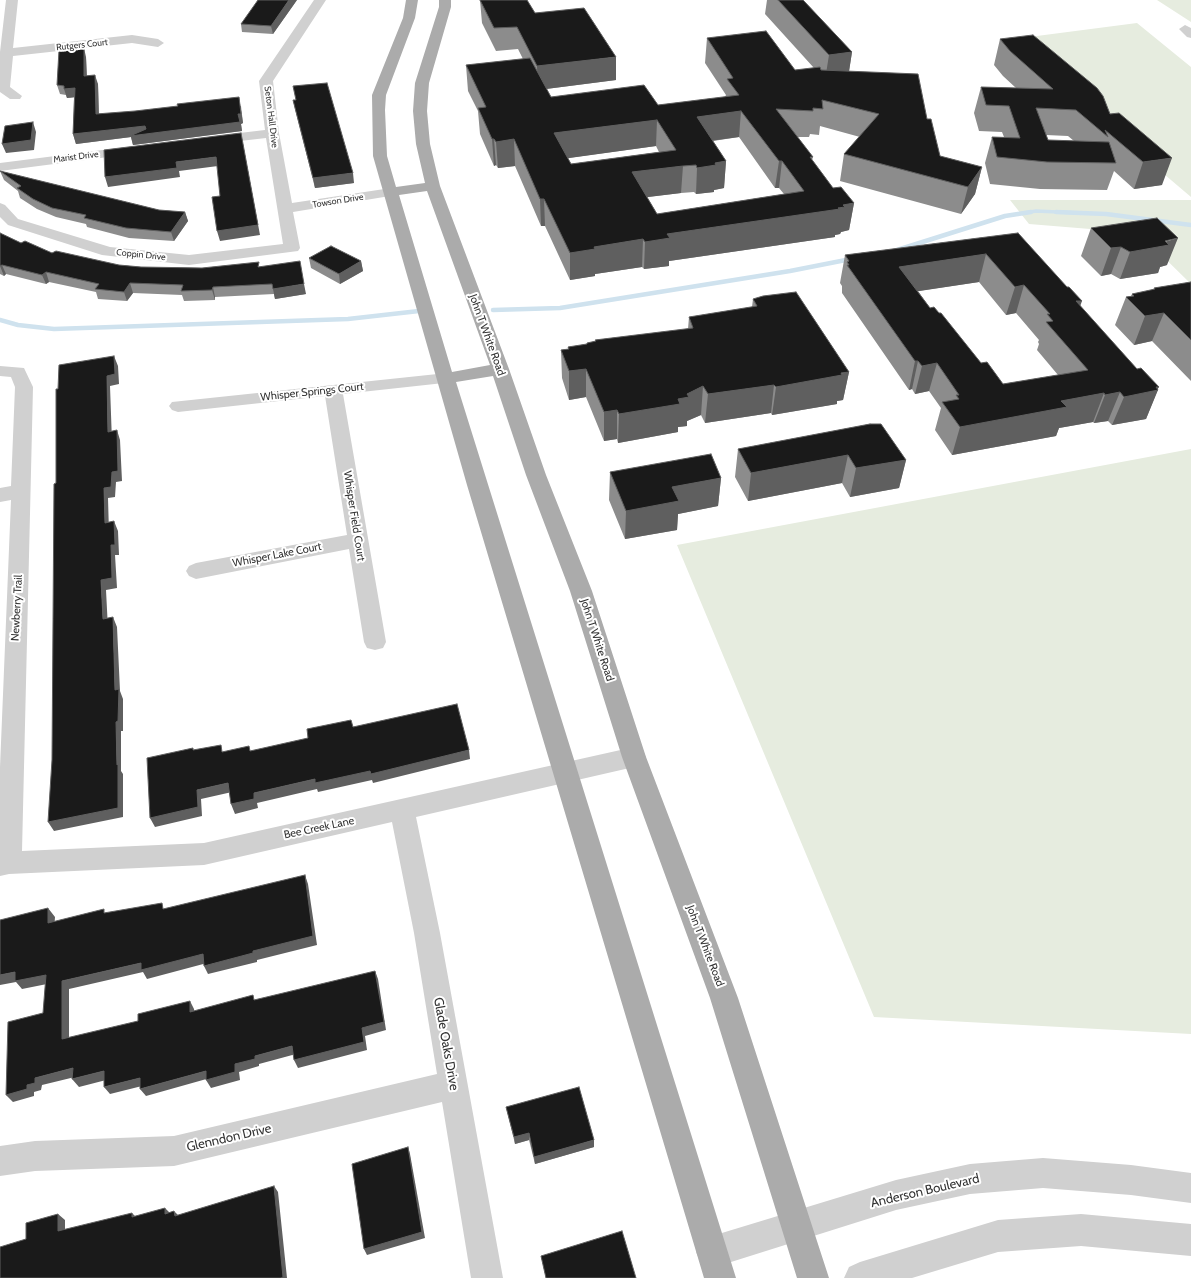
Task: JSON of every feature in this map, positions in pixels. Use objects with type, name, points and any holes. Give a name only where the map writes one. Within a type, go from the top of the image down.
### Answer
[{"type":"main road","points":[[412,0],[409,18],[379,95],[378,110],[380,156],[447,378],[477,486],[566,771],[716,1265]]},
{"type":"main road","name":"John T White Road","points":[[445,0],[445,7],[422,83],[420,111],[422,144],[433,186],[500,369],[536,475],[581,591],[634,757],[724,998],[813,1278]]},
{"type":"main road","points":[[391,192],[433,186]]},
{"type":"main road","points":[[447,378],[500,369]]},
{"type":"street","points":[[12,0],[3,88],[15,96]]},
{"type":"street","name":"Seton Hall Drive","points":[[292,248],[272,133],[266,81],[320,0]]},
{"type":"street","name":"Rutgers Court","points":[[6,53],[132,39],[158,43]]},
{"type":"street","points":[[202,142],[272,133]]},
{"type":"street","name":"Marist Drive","points":[[0,167],[147,149]]},
{"type":"street","name":"Towson Drive","points":[[286,209],[391,192]]},
{"type":"street","name":"Coppin Drive","points":[[0,208],[13,222],[108,252],[189,260],[292,248]]},
{"type":"street","name":"Newberry Trail","points":[[0,371],[18,372],[24,387],[22,491],[7,651],[4,864]]},
{"type":"street","name":"Whisper Springs Court","points":[[178,406],[447,378]]},
{"type":"street","name":"Whisper Field Court","points":[[333,390],[375,642]]},
{"type":"street","points":[[0,495],[22,491]]},
{"type":"street","name":"Whisper Lake Court","points":[[196,571],[358,540]]},
{"type":"street","name":"Bee Creek Lane","points":[[4,864],[204,854],[402,810],[566,771],[634,757]]},
{"type":"street","name":"Glade Oaks Drive","points":[[402,810],[427,933],[487,1278]]},
{"type":"street","name":"Glenndon Drive","points":[[0,1161],[35,1156],[174,1151],[453,1086]]},
{"type":"street","name":"Anderson Boulevard","points":[[716,1265],[796,1225],[896,1195],[970,1179],[1043,1173],[1131,1180],[1191,1188]]},
{"type":"street","points":[[860,1278],[998,1236],[1081,1230],[1191,1240]]},
{"type":"shaded area","points":[[1157,0],[1191,0],[1191,22]]},
{"type":"shaded area","points":[[1137,23],[1191,67],[1191,197],[1006,40]]},
{"type":"shaded area","points":[[1010,200],[1191,200],[1191,284],[1139,233],[1029,224]]},
{"type":"shaded area","points":[[1191,449],[1191,1034],[874,1017],[677,545]]},
{"type":"building","points":[[258,0],[289,0],[271,26],[241,24]]},
{"type":"building","points":[[480,0],[527,0],[535,13],[584,8],[616,57],[537,66],[517,27],[494,28]]},
{"type":"building","points":[[778,0],[803,0],[852,52],[829,55]]},
{"type":"building","points":[[766,31],[795,70],[820,67],[821,70],[918,74],[927,119],[931,119],[940,156],[982,167],[968,187],[844,154],[879,114],[822,100],[823,109],[813,108],[813,111],[776,109],[813,157],[810,157],[833,188],[841,187],[854,203],[843,205],[845,207],[838,208],[840,209],[667,234],[670,238],[645,242],[643,239],[594,247],[595,249],[570,253],[544,199],[540,199],[514,139],[496,142],[492,139],[478,108],[486,107],[466,65],[530,58],[551,97],[644,85],[658,105],[739,95],[727,79],[733,78],[707,38]],"holes":[[[741,111],[779,161],[782,161],[804,191],[657,214],[632,172],[696,165],[697,168],[716,165],[715,163],[726,161],[697,117]],[[657,120],[676,150],[571,164],[554,133]]]},
{"type":"building","points":[[1033,35],[1097,88],[1103,96],[1110,114],[1119,113],[1172,158],[1143,162],[1105,130],[1108,137],[1076,110],[1036,108],[1048,140],[1109,142],[1116,163],[1047,162],[997,157],[992,137],[1020,138],[1009,106],[986,105],[981,87],[1053,89],[1010,51],[1000,39]]},
{"type":"building","points":[[84,48],[84,76],[95,75],[96,114],[178,106],[177,104],[239,97],[241,114],[238,114],[240,122],[130,136],[146,129],[145,126],[73,134],[75,88],[64,89],[64,86],[57,85],[59,50]]},
{"type":"building","points":[[327,83],[353,173],[313,178],[293,100],[296,100],[293,86]]},
{"type":"building","points":[[33,122],[31,140],[2,144],[5,126]]},
{"type":"building","points":[[241,133],[258,225],[217,231],[212,197],[220,196],[216,157],[176,162],[177,168],[105,177],[104,150]]},
{"type":"building","points":[[0,171],[159,210],[185,212],[171,232],[126,228],[84,218],[86,215],[52,208],[33,199],[17,188],[21,186]]},
{"type":"building","points":[[1157,218],[1178,238],[1165,241],[1169,245],[1130,252],[1121,247],[1111,248],[1091,228]]},
{"type":"building","points":[[0,233],[21,243],[25,241],[52,253],[56,251],[119,265],[141,267],[202,268],[259,262],[258,267],[300,261],[304,284],[273,289],[272,284],[213,287],[212,290],[181,291],[183,285],[130,283],[124,292],[95,289],[99,284],[46,272],[42,275],[2,265],[0,266]]},
{"type":"building","points":[[1018,233],[1067,287],[1069,287],[1082,301],[1076,301],[1137,369],[1141,368],[1159,387],[1156,387],[1158,390],[1124,397],[1120,392],[1105,395],[1104,393],[1061,401],[1067,407],[960,427],[942,402],[959,399],[956,395],[959,395],[937,363],[922,366],[918,361],[915,361],[847,265],[849,265],[847,262],[849,261],[845,255]],"holes":[[[986,254],[1015,287],[1024,285],[1050,314],[1047,314],[1053,321],[1046,322],[1088,370],[1003,384],[987,362],[981,363],[941,313],[939,313],[934,307],[930,308],[899,267]]]},
{"type":"building","points":[[331,246],[361,261],[339,274],[309,258]]},
{"type":"building","points":[[1191,282],[1191,340],[1164,313],[1145,316],[1126,297],[1134,296],[1132,294],[1155,289],[1154,288]]},
{"type":"building","points":[[796,292],[849,372],[841,373],[842,375],[776,387],[774,385],[708,394],[703,386],[687,394],[689,397],[678,399],[680,404],[619,414],[617,410],[604,412],[586,369],[569,371],[561,350],[569,349],[568,347],[587,344],[596,341],[595,340],[693,328],[689,317],[757,306],[753,299],[763,296]]},
{"type":"building","points":[[114,356],[115,374],[107,376],[108,432],[117,430],[118,471],[112,472],[111,487],[104,488],[105,523],[114,521],[115,545],[111,545],[112,578],[101,580],[103,619],[113,617],[115,690],[119,689],[118,721],[116,722],[118,808],[48,822],[52,760],[54,484],[56,483],[56,389],[58,389],[59,365]]},
{"type":"building","points":[[870,424],[881,424],[906,460],[856,468],[848,455],[751,473],[738,449]]},
{"type":"building","points":[[711,454],[721,478],[672,487],[679,501],[626,511],[610,472]]},
{"type":"building","points":[[457,704],[469,750],[371,774],[370,771],[315,783],[315,779],[254,793],[254,799],[231,804],[228,783],[197,790],[198,807],[150,818],[147,758],[193,748],[193,750],[221,745],[222,752],[249,746],[250,751],[308,738],[307,729],[351,720],[353,727]]},
{"type":"building","points":[[305,875],[313,936],[253,951],[253,953],[204,966],[203,954],[141,970],[141,963],[62,981],[62,1039],[138,1021],[138,1014],[190,1001],[190,1012],[253,995],[254,1000],[375,971],[384,1022],[362,1028],[364,1042],[294,1060],[292,1046],[255,1056],[255,1059],[235,1064],[235,1072],[206,1080],[206,1071],[140,1089],[140,1078],[104,1087],[104,1071],[72,1079],[73,1068],[35,1078],[35,1083],[27,1085],[27,1089],[6,1095],[8,1022],[43,1013],[46,975],[15,981],[15,972],[0,975],[0,920],[48,908],[48,923],[104,909],[104,913],[162,903],[163,909]]},
{"type":"building","points":[[579,1087],[594,1140],[534,1157],[529,1133],[514,1137],[506,1107]]},
{"type":"building","points":[[408,1147],[422,1232],[364,1249],[352,1164]]},
{"type":"building","points":[[274,1186],[283,1277],[281,1278],[0,1278],[0,1247],[26,1239],[26,1223],[58,1214],[58,1231],[132,1213],[132,1217],[165,1208],[165,1214],[174,1211],[175,1216]]},
{"type":"building","points":[[622,1231],[636,1278],[546,1278],[541,1256]]},
{"type":"waterway","points":[[1024,213],[1036,211],[1073,213]]},
{"type":"waterway","points":[[897,250],[1005,216],[1031,212]]},
{"type":"waterway","points":[[1056,212],[1073,213]]},
{"type":"waterway","points":[[1073,213],[1106,214],[1191,225]]},
{"type":"waterway","points":[[1073,213],[1080,213]]},
{"type":"waterway","points":[[493,310],[560,308],[790,271],[851,259]]},
{"type":"waterway","points":[[0,320],[18,325],[54,329],[348,319],[419,311]]}]
